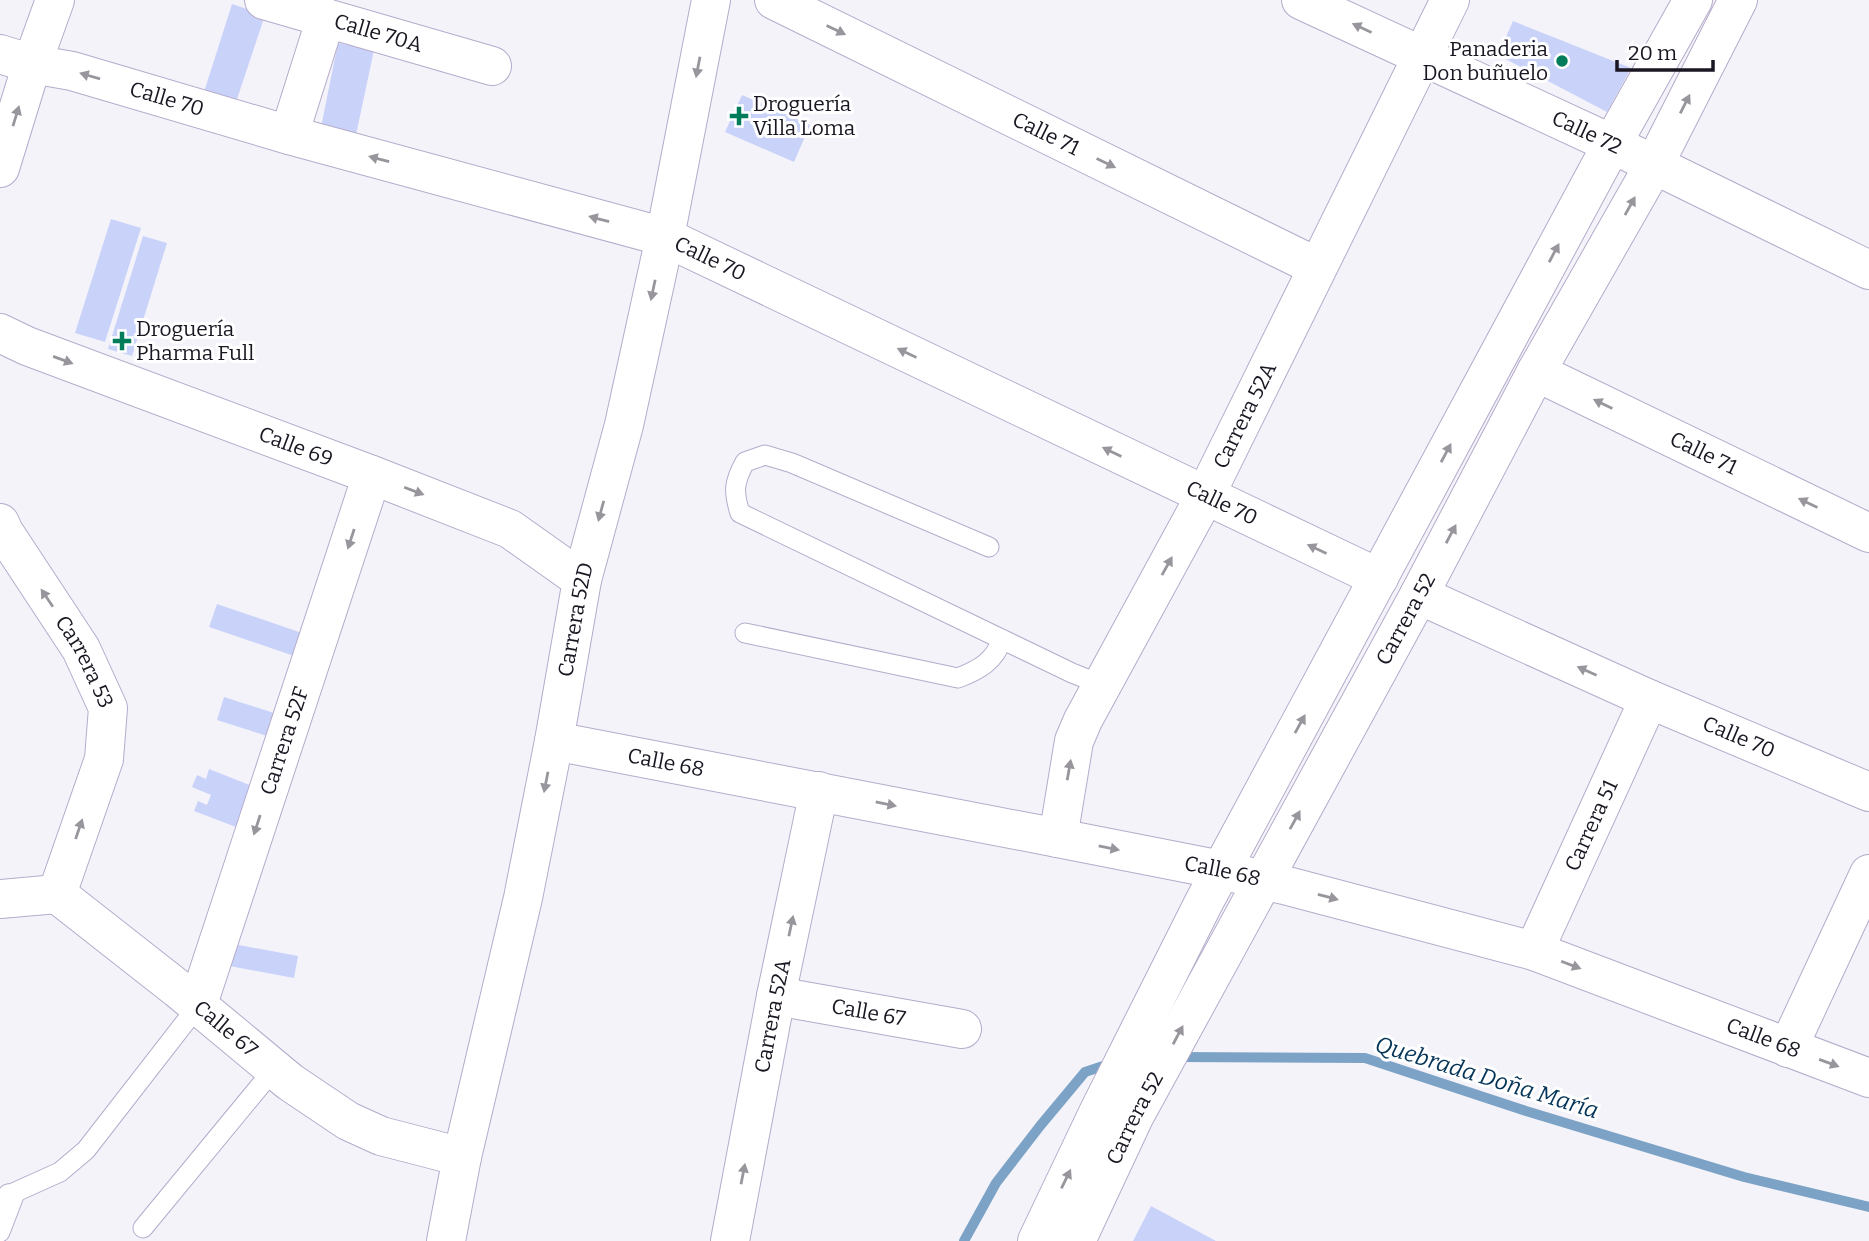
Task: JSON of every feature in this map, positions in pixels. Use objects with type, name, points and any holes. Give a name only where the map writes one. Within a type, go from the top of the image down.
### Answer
[{"type":"street","points":[[0,168],[16,59],[55,0]]},
{"type":"street","name":"Calle 70A","points":[[264,0],[492,66]]},
{"type":"street","name":"Carrera 52D","points":[[446,1241],[462,1157],[523,898],[582,580],[624,425],[665,237],[711,0]]},
{"type":"street","name":"Calle 71","points":[[774,0],[1317,267]]},
{"type":"street","name":"Calle 72","points":[[1301,0],[1612,144],[1869,270]]},
{"type":"street","name":"Carrera 52A","points":[[1058,838],[1074,741],[1205,496],[1450,0]]},
{"type":"street","name":"Carrera 52","points":[[1076,1241],[1116,1115],[1189,930],[1612,144],[1693,0]]},
{"type":"street","name":"Carrera 52","points":[[1037,1241],[1231,937],[1419,595],[1536,372],[1654,165],[1738,0]]},
{"type":"street","points":[[289,135],[326,18]]},
{"type":"street","name":"Calle 70","points":[[16,59],[72,71],[289,135],[665,237],[1379,578]]},
{"type":"street","name":"Calle 69","points":[[0,333],[39,351],[510,529],[582,580]]},
{"type":"street","name":"Calle 71","points":[[1536,372],[1869,533]]},
{"type":"street","name":"Carrera 52F","points":[[197,1007],[372,475]]},
{"type":"street","name":"Carrera 53","points":[[0,523],[81,649],[108,708],[104,759],[57,894]]},
{"type":"street","name":"Calle 70","points":[[1419,595],[1649,699],[1869,792]]},
{"type":"street","name":"Carrera 51","points":[[1534,951],[1649,699]]},
{"type":"street","name":"Calle 68","points":[[554,741],[1262,880],[1534,951],[1869,1078]]},
{"type":"street","name":"Carrera 52A","points":[[730,1241],[776,996],[819,791]]},
{"type":"street","points":[[1788,1048],[1869,874]]},
{"type":"street","points":[[0,899],[57,894]]},
{"type":"street","name":"Calle 67","points":[[57,894],[274,1069],[348,1121],[381,1136],[462,1157]]},
{"type":"street","name":"Calle 67","points":[[776,996],[962,1030]]},
{"type":"lane","points":[[989,547],[792,463],[765,455],[745,462],[736,478],[735,496],[740,513],[1102,685]]},
{"type":"lane","points":[[745,633],[958,678],[989,662],[999,650],[1002,639]]},
{"type":"lane","points":[[0,1232],[5,1195],[60,1172],[86,1150],[197,1007]]},
{"type":"lane","points":[[143,1228],[274,1069]]},
{"type":"building","points":[[232,4],[265,15],[236,102],[204,92]]},
{"type":"building","name":"Panaderia Don buñuelo","points":[[1513,21],[1631,68],[1607,112],[1498,55]]},
{"type":"building","points":[[338,43],[374,50],[356,135],[321,127]]},
{"type":"building","points":[[742,95],[810,125],[794,162],[725,132]]},
{"type":"building","points":[[111,219],[141,228],[105,342],[75,333]]},
{"type":"building","points":[[143,236],[167,243],[132,356],[108,349]]},
{"type":"building","points":[[217,604],[302,633],[294,656],[209,627]]},
{"type":"building","points":[[224,697],[274,713],[267,736],[217,720]]},
{"type":"building","points":[[209,769],[257,788],[236,827],[194,811],[198,801],[207,805],[211,795],[192,787],[197,775],[206,779]]},
{"type":"building","points":[[228,943],[298,956],[294,978],[224,965]]},
{"type":"building","points":[[1151,1206],[1216,1241],[1133,1241]]},
{"type":"waterway","name":"Quebrada Doña María","points":[[1176,1057],[1365,1058],[1526,1111],[1744,1177],[1869,1207]]},
{"type":"waterway","name":"Quebrada Doña María","points":[[964,1241],[996,1183],[1040,1126],[1085,1072],[1109,1064]]},
{"type":"place","name":"Panaderia Don buñuelo","points":[[1562,61]]},
{"type":"place","name":"Droguería Villa Loma","points":[[739,116]]},
{"type":"place","name":"Droguería Pharma Full","points":[[122,341]]}]
